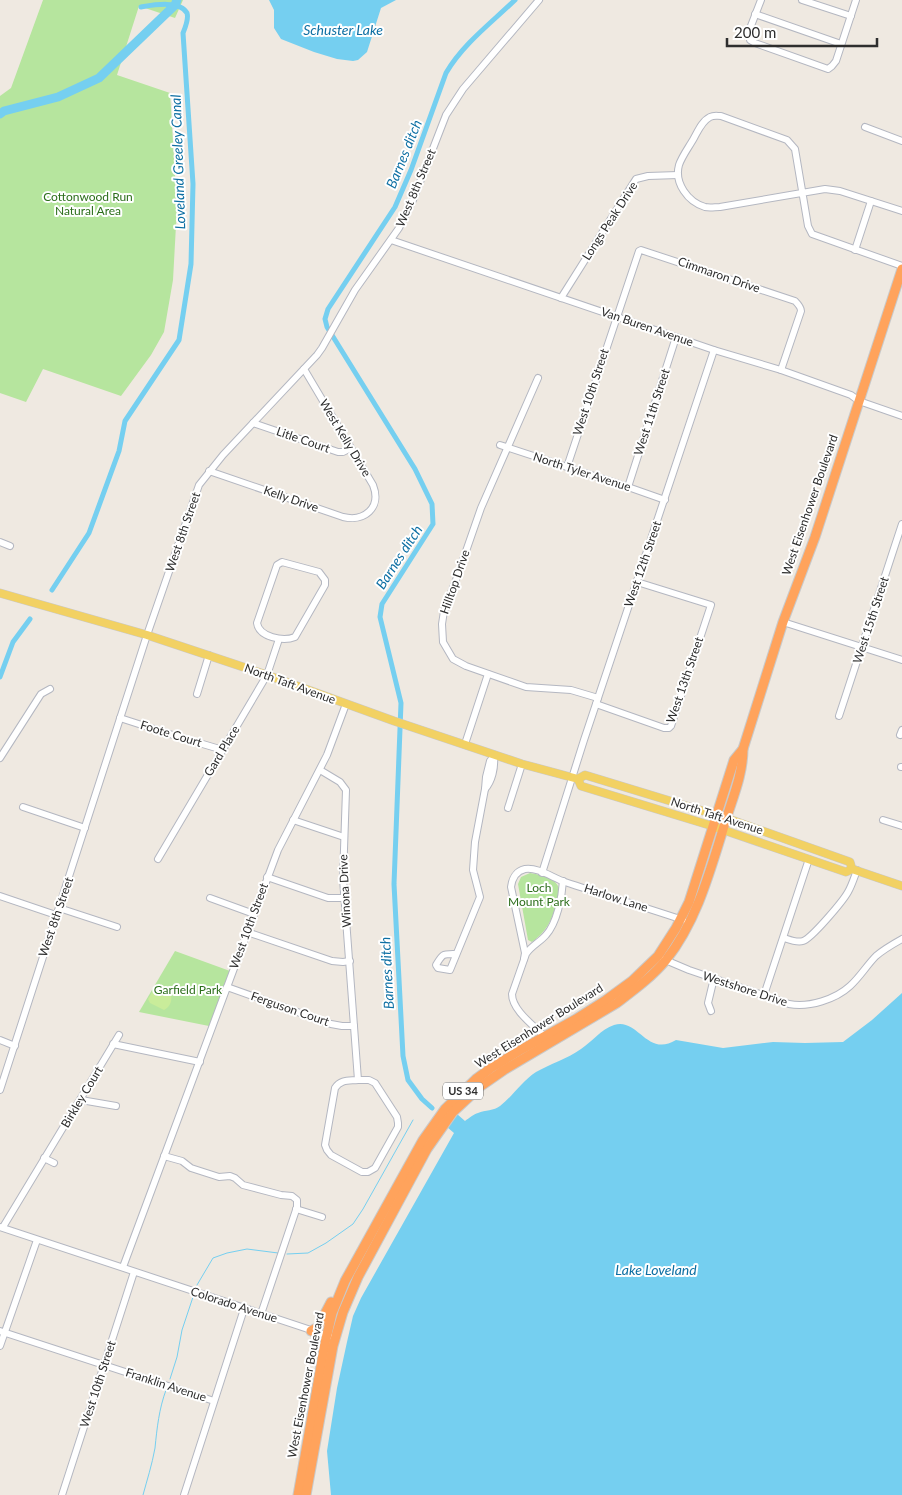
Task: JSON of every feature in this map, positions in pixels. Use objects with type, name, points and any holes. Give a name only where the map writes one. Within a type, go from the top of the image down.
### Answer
[{"type":"highway","name":"West Eisenhower Boulevard","points":[[298,1495],[331,1337],[361,1271],[427,1149],[453,1112],[481,1086],[548,1040],[617,1003],[645,981],[662,958],[668,942],[686,920],[704,888],[743,764],[744,749],[783,622],[814,538],[902,268]]},
{"type":"highway","name":"West Eisenhower Boulevard","points":[[686,920],[695,884],[734,760],[744,749]]},
{"type":"highway","name":"West Eisenhower Boulevard","points":[[306,1495],[331,1337],[332,1313],[344,1281],[423,1140],[445,1109],[470,1084],[491,1068],[522,1049],[548,1040]]},
{"type":"highway","points":[[311,1331],[318,1327],[333,1298],[338,1296]]},
{"type":"main road","name":"North Taft Avenue","points":[[0,593],[147,635],[209,655],[495,756],[575,778],[585,775],[726,818],[850,862],[855,869],[902,886]]},
{"type":"main road","name":"North Taft Avenue","points":[[575,778],[581,786],[723,830],[846,872],[855,869]]},
{"type":"street","name":"West 8th Street","points":[[0,1090],[147,635],[199,486],[209,471],[317,355],[355,290],[399,228],[413,200],[451,106],[463,89],[539,0]]},
{"type":"street","points":[[760,0],[749,31],[750,40],[828,69],[832,66],[841,44],[856,0]]},
{"type":"street","points":[[802,0],[851,16]]},
{"type":"street","points":[[755,14],[841,44]]},
{"type":"street","points":[[902,211],[840,190],[825,189],[803,193],[720,208],[707,207],[694,202],[683,191],[678,175],[679,166],[702,124],[708,117],[721,116],[787,140],[795,149],[803,193],[808,226],[812,234],[902,268]]},
{"type":"street","points":[[865,127],[902,141]]},
{"type":"street","name":"Longs Peak Drive","points":[[561,298],[636,179],[648,176],[678,175]]},
{"type":"street","points":[[855,250],[871,201]]},
{"type":"street","name":"Van Buren Avenue","points":[[391,240],[714,350],[781,370],[851,395],[859,400],[902,416]]},
{"type":"street","name":"Cimmaron Drive","points":[[616,317],[639,251],[643,249],[795,301],[801,311],[781,370]]},
{"type":"street","name":"West 10th Street","points":[[567,467],[616,317]]},
{"type":"street","name":"West 11th Street","points":[[628,487],[676,337]]},
{"type":"street","name":"West 12th Street","points":[[542,872],[575,778],[597,701],[714,350]]},
{"type":"street","name":"West Kelly Drive","points":[[304,370],[374,488],[375,500],[371,510]]},
{"type":"street","name":"Hilltop Drive","points":[[538,378],[481,508],[444,611],[442,624],[443,642],[454,659],[466,666],[526,687],[571,690],[641,720]]},
{"type":"street","name":"Litle Court","points":[[253,423],[338,452],[351,448]]},
{"type":"street","name":"North Tyler Avenue","points":[[500,445],[665,500]]},
{"type":"street","name":"Kelly Drive","points":[[209,471],[351,519],[367,514],[371,510]]},
{"type":"street","name":"West 15th Street","points":[[840,716],[902,524]]},
{"type":"street","points":[[0,542],[10,546]]},
{"type":"street","points":[[286,562],[319,572],[326,585],[304,622],[295,637],[279,639],[261,632],[257,623],[277,565],[286,562]]},
{"type":"street","name":"West 13th Street","points":[[637,582],[711,605],[669,728],[641,720]]},
{"type":"street","points":[[783,622],[902,660]]},
{"type":"street","name":"Gard Place","points":[[158,859],[267,675],[279,639]]},
{"type":"street","points":[[197,694],[209,655]]},
{"type":"street","points":[[465,744],[488,674]]},
{"type":"street","points":[[0,758],[41,694],[50,689]]},
{"type":"street","name":"West 10th Street","points":[[123,1267],[267,877],[292,820],[320,770],[337,732],[346,704]]},
{"type":"street","name":"Foote Court","points":[[120,718],[223,750]]},
{"type":"street","points":[[456,954],[480,897],[473,870],[475,842],[485,789],[484,783],[490,761],[495,756]]},
{"type":"street","points":[[508,808],[522,764]]},
{"type":"street","name":"Winona Drive","points":[[320,770],[340,782],[346,794],[343,879],[358,1080]]},
{"type":"street","points":[[23,807],[85,828]]},
{"type":"street","points":[[292,820],[344,837]]},
{"type":"street","points":[[883,820],[902,826]]},
{"type":"street","points":[[764,995],[809,859]]},
{"type":"street","points":[[784,938],[799,942],[810,936],[848,893],[855,869]]},
{"type":"street","points":[[524,959],[525,953],[512,882],[522,870],[542,872]]},
{"type":"street","name":"Harlow Lane","points":[[542,872],[563,881],[686,920]]},
{"type":"street","points":[[267,877],[328,898],[345,898]]},
{"type":"street","points":[[548,1040],[518,1011],[512,994],[528,950],[548,932],[562,895],[563,881]]},
{"type":"street","points":[[0,896],[56,915]]},
{"type":"street","points":[[210,898],[254,914]]},
{"type":"street","points":[[59,908],[117,927]]},
{"type":"street","points":[[247,932],[332,961],[350,961]]},
{"type":"street","name":"Westshore Drive","points":[[662,958],[689,970],[796,1006],[814,1004],[843,992],[876,956],[902,939]]},
{"type":"street","points":[[711,1011],[708,1003],[714,978]]},
{"type":"street","name":"Ferguson Court","points":[[227,987],[331,1024],[354,1026]]},
{"type":"street","name":"Birkley Court","points":[[1,1227],[119,1035]]},
{"type":"street","points":[[0,1040],[15,1046]]},
{"type":"street","points":[[113,1044],[200,1062]]},
{"type":"street","points":[[358,1080],[369,1080],[375,1084],[397,1117],[398,1123],[398,1127],[374,1168],[368,1172],[362,1172],[331,1155],[326,1150],[335,1088],[344,1081],[358,1080]]},
{"type":"street","points":[[80,1100],[116,1106]]},
{"type":"street","points":[[164,1156],[182,1161],[189,1167],[219,1177],[230,1176],[244,1185],[296,1198],[298,1202],[296,1209],[261,1314]]},
{"type":"street","points":[[44,1158],[54,1163]]},
{"type":"street","points":[[296,1209],[322,1217]]},
{"type":"street","points":[[1,1227],[123,1267]]},
{"type":"street","points":[[0,1346],[2,1331],[37,1240]]},
{"type":"street","name":"Colorado Avenue","points":[[123,1267],[331,1337]]},
{"type":"street","name":"West 10th Street","points":[[62,1495],[134,1272]]},
{"type":"street","points":[[184,1495],[244,1309]]},
{"type":"street","name":"Franklin Avenue","points":[[2,1331],[214,1401]]},
{"type":"green space","name":"Cottonwood Run Natural Area","points":[[43,0],[183,0],[175,18],[139,6],[117,75],[170,93],[177,207],[173,280],[164,332],[151,355],[121,396],[43,369],[26,402],[0,393],[0,96],[11,88]]},
{"type":"green space","name":"Loch Mount Park","points":[[530,873],[550,878],[557,884],[560,893],[547,926],[532,942],[528,940],[518,884],[521,877]]},
{"type":"green space","name":"Garfield Park","points":[[175,951],[230,971],[209,1026],[139,1012]]},
{"type":"green space","points":[[162,985],[166,987],[171,997],[170,1004],[164,1010],[150,1003],[148,999],[156,986]]},
{"type":"water","name":"Schuster Lake","points":[[269,0],[396,0],[381,8],[367,52],[358,60],[353,61],[337,59],[314,52],[281,39],[274,28],[274,10]]},
{"type":"water","name":"Lake Loveland","points":[[902,993],[902,1495],[331,1495],[327,1451],[337,1388],[353,1316],[361,1298],[454,1133],[447,1127],[457,1114],[465,1121],[476,1114],[498,1108],[536,1072],[576,1053],[605,1029],[614,1025],[630,1026],[657,1044],[666,1044],[676,1040],[723,1048],[773,1042],[843,1042],[872,1020]]},
{"type":"waterway","points":[[0,114],[4,111],[58,97],[99,78],[175,5],[177,0]]},
{"type":"waterway","name":"Barnes ditch","points":[[432,1108],[422,1099],[408,1080],[403,1056],[394,884],[401,703],[380,617],[382,604],[433,524],[432,504],[415,469],[327,327],[325,319],[328,309],[395,207],[411,170],[446,73],[469,43],[515,0]]},
{"type":"waterway","name":"Loveland Greeley Canal","points":[[52,590],[89,533],[119,451],[125,421],[179,340],[191,264],[193,184],[183,33],[187,13],[179,6],[173,5],[141,7]]},
{"type":"waterway","name":"Loveland Greeley Canal","points":[[0,677],[13,642],[30,619]]},
{"type":"waterway","points":[[287,1254],[308,1253],[353,1224],[413,1120]]},
{"type":"waterway","points":[[197,1285],[213,1258],[247,1249],[278,1253]]},
{"type":"waterway","points":[[170,1379],[177,1357],[182,1330],[193,1297]]},
{"type":"waterway","points":[[143,1495],[154,1454],[160,1411],[166,1390]]}]
